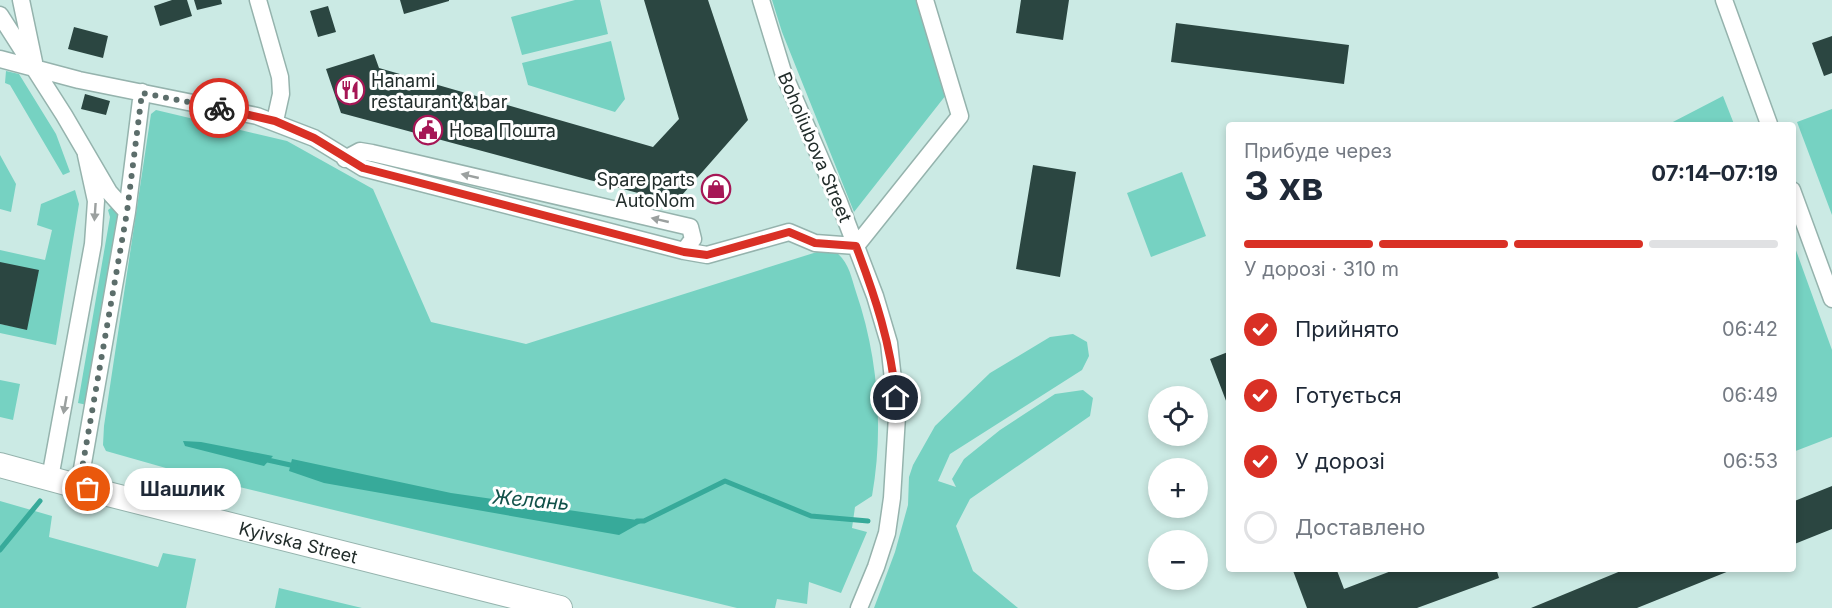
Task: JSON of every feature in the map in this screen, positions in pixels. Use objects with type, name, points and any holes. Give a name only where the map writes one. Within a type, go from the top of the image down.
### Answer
[{"type":"main road","name":"Kyivska Street","points":[[0,465],[560,608]]},
{"type":"street","points":[[0,7],[9,8],[19,0],[35,69]]},
{"type":"street","points":[[258,0],[280,77],[281,94],[275,121]]},
{"type":"street","name":"Boholiubova Street","points":[[761,0],[783,72],[856,246],[875,296],[889,343],[897,416],[892,498],[887,533],[859,608]]},
{"type":"street","points":[[0,59],[35,69],[275,121],[314,138],[363,168],[684,252],[707,255],[789,232],[815,243],[856,246],[960,116],[925,0]]},
{"type":"street","points":[[1724,0],[1768,122]]},
{"type":"street","points":[[0,15],[109,192],[127,212]]},
{"type":"street","points":[[79,486],[127,212],[142,93]]},
{"type":"street","points":[[345,159],[360,151],[372,153],[690,227],[693,239],[684,252]]},
{"type":"street","points":[[50,478],[93,244],[96,201],[86,155]]},
{"type":"street","points":[[1796,201],[1832,298]]},
{"type":"shaded area","points":[[575,0],[600,0],[608,34],[522,55],[511,17]]},
{"type":"shaded area","points":[[772,0],[916,0],[946,95],[854,212],[782,32]]},
{"type":"shaded area","points":[[611,41],[625,99],[615,112],[528,85],[522,63]]},
{"type":"shaded area","points":[[6,71],[19,74],[56,134],[70,172],[63,175],[10,85],[5,83]]},
{"type":"shaded area","points":[[1723,96],[1733,122],[1673,122]]},
{"type":"shaded area","points":[[1832,109],[1832,215],[1797,122]]},
{"type":"shaded area","points":[[156,110],[287,141],[373,189],[431,322],[526,344],[820,251],[836,252],[849,270],[863,316],[874,367],[878,419],[876,471],[872,496],[855,507],[852,528],[867,532],[841,593],[809,582],[807,604],[777,599],[775,608],[737,608],[194,476],[106,451],[103,445],[104,426],[151,114]]},
{"type":"shaded area","points":[[0,155],[16,184],[11,212],[0,209]]},
{"type":"shaded area","points":[[1182,172],[1206,236],[1151,257],[1127,193]]},
{"type":"shaded area","points":[[75,190],[79,204],[56,345],[0,333],[0,324],[27,329],[0,262],[0,250],[45,260],[52,230],[37,225],[41,204]]},
{"type":"shaded area","points":[[112,207],[117,211],[117,219],[87,405],[78,403],[110,217],[108,210]]},
{"type":"shaded area","points":[[1796,250],[1832,350],[1832,437],[1796,451]]},
{"type":"shaded area","points":[[1073,334],[1087,342],[1089,356],[1082,370],[950,454],[938,481],[956,487],[952,479],[964,459],[1000,430],[1055,394],[1083,390],[1093,398],[1090,416],[970,499],[956,526],[973,571],[1018,608],[874,608],[895,552],[908,505],[909,477],[913,465],[935,426],[990,373],[1050,337]]},
{"type":"shaded area","points":[[0,380],[20,384],[13,420],[0,417]]},
{"type":"shaded area","points":[[183,441],[201,442],[273,456],[264,466],[185,446]]},
{"type":"shaded area","points":[[292,459],[451,493],[644,521],[619,535],[324,483],[289,471]]},
{"type":"shaded area","points":[[0,501],[52,516],[49,537],[158,567],[163,553],[196,559],[186,608],[0,608]]},
{"type":"shaded area","points":[[279,588],[362,608],[275,608]]},
{"type":"building","points":[[172,0],[187,0],[192,16],[160,26],[154,6]]},
{"type":"building","points":[[194,0],[221,0],[222,4],[197,10]]},
{"type":"building","points":[[400,0],[449,0],[449,1],[404,14]]},
{"type":"building","points":[[644,0],[708,0],[748,120],[675,203],[341,113],[326,69],[374,54],[379,68],[653,147],[679,119]]},
{"type":"building","points":[[1021,0],[1069,0],[1063,40],[1016,33]]},
{"type":"building","points":[[328,6],[336,32],[318,37],[310,11]]},
{"type":"building","points":[[1176,23],[1349,45],[1344,84],[1171,62]]},
{"type":"building","points":[[74,27],[108,36],[103,58],[68,49]]},
{"type":"building","points":[[1832,36],[1832,73],[1824,76],[1812,43]]},
{"type":"building","points":[[85,94],[110,101],[106,115],[81,109]]},
{"type":"building","points":[[1033,165],[1076,172],[1060,277],[1016,269]]},
{"type":"building","points":[[0,262],[39,270],[27,330],[0,324]]},
{"type":"building","points":[[1226,353],[1226,401],[1210,359]]},
{"type":"building","points":[[1832,486],[1832,529],[1796,543],[1796,500]]},
{"type":"building","points":[[1294,572],[1338,572],[1344,589],[1389,572],[1497,572],[1499,578],[1417,608],[1307,608]]},
{"type":"building","points":[[1618,572],[1727,572],[1637,608],[1531,608]]},
{"type":"waterway","name":"Желань","points":[[263,459],[295,466]]},
{"type":"waterway","name":"Желань","points":[[637,521],[644,521],[725,481],[811,516],[868,521]]},
{"type":"waterway","name":"Желань","points":[[0,550],[40,501]]},
{"type":"way so far","points":[[88,489],[79,486],[127,212],[142,93],[219,108]]},
{"type":"place","name":"Hanami restaurant & bar","points":[[350,90]]},
{"type":"place","name":"Нова Пошта","points":[[428,130]]},
{"type":"place","name":"Spare parts AutoNom","points":[[716,189]]},
{"type":"place","name":"Шашлик","points":[[88,489]]},
{"type":"route","points":[[219,108],[275,121],[314,138],[363,168],[684,252],[707,255],[789,232],[815,243],[856,246],[875,296],[889,343],[896,398]]}]
